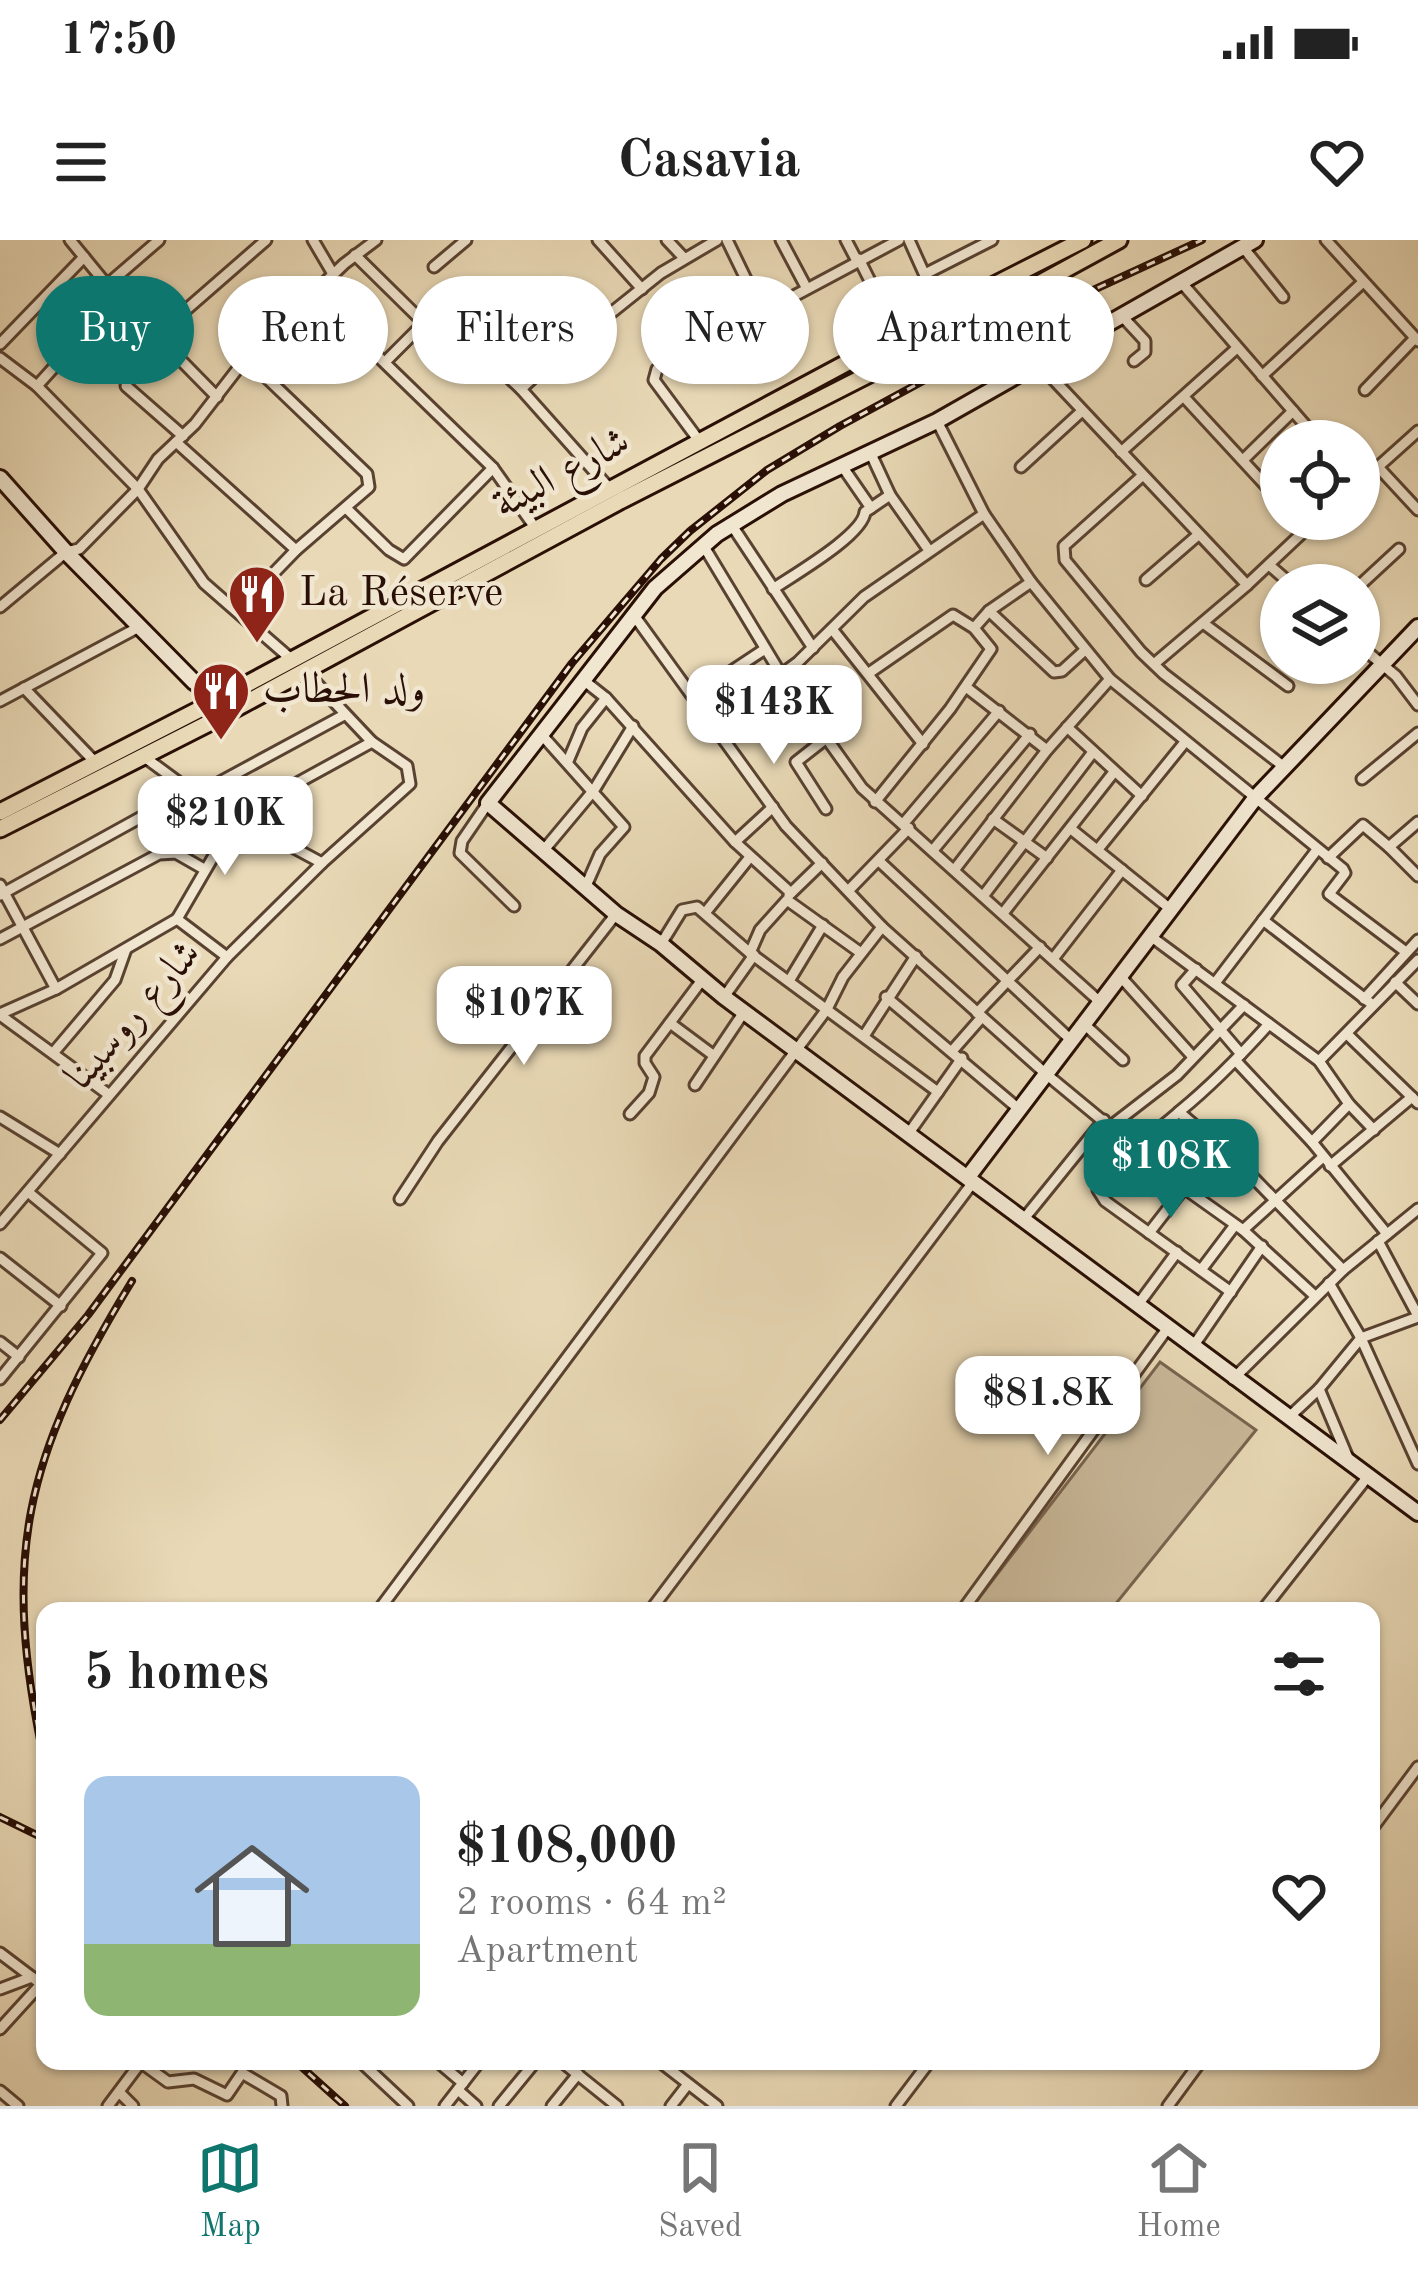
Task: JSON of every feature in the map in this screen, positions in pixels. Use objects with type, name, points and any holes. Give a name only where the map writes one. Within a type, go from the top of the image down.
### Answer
[{"type":"main road","name":"شارع البيئة","points":[[1036,276],[1083,240]]},
{"type":"main road","name":"شارع البيئة","points":[[1064,252],[1119,240]]},
{"type":"main road","name":"شارع البيئة","points":[[1028,276],[1049,267]]},
{"type":"main road","name":"شارع البيئة","points":[[299,666],[536,529],[833,371]]},
{"type":"main road","name":"شارع البيئة","points":[[0,812],[218,709],[849,384]]},
{"type":"main road","name":"شارع البيئة","points":[[0,829],[143,756],[218,709]]},
{"type":"street","points":[[70,240],[100,276]]},
{"type":"street","points":[[117,276],[159,240]]},
{"type":"street","points":[[194,303],[266,240]]},
{"type":"street","points":[[313,240],[334,274],[376,240]]},
{"type":"street","points":[[434,267],[466,240]]},
{"type":"street","points":[[598,240],[641,288]]},
{"type":"street","points":[[667,240],[684,258]]},
{"type":"street","points":[[660,276],[717,240]]},
{"type":"street","points":[[727,240],[744,276]]},
{"type":"street","points":[[781,240],[800,276]]},
{"type":"street","points":[[846,240],[866,276]]},
{"type":"street","points":[[809,285],[898,240]]},
{"type":"street","points":[[909,240],[925,274],[992,240]]},
{"type":"street","points":[[1326,240],[1417,339],[1365,390]]},
{"type":"street","points":[[1114,317],[1249,243],[1283,297]]},
{"type":"street","points":[[355,255],[412,311]]},
{"type":"street","points":[[0,344],[84,257]]},
{"type":"street","points":[[1180,280],[1301,420]]},
{"type":"street","points":[[1262,376],[1362,283]]},
{"type":"street","points":[[617,309],[641,290]]},
{"type":"street","points":[[1120,314],[1145,341],[1145,352],[1135,361]]},
{"type":"street","points":[[388,359],[412,335]]},
{"type":"street","points":[[1121,452],[1237,348]]},
{"type":"street","name":"شارع روسبينا","points":[[0,358],[37,386],[138,489],[204,583],[299,666],[372,742],[407,766],[410,784],[227,957],[0,1224]]},
{"type":"street","points":[[388,365],[493,468],[536,529]]},
{"type":"street","points":[[194,374],[217,397]]},
{"type":"street","points":[[0,607],[65,552],[79,549],[138,489],[158,459],[227,384]]},
{"type":"street","points":[[238,610],[296,550],[369,487],[367,473],[273,384]]},
{"type":"street","points":[[516,384],[610,489]]},
{"type":"street","points":[[521,389],[526,384]]},
{"type":"street","points":[[660,384],[700,442]]},
{"type":"street","points":[[514,906],[460,853],[462,841],[582,679],[675,567],[730,524],[782,494],[937,421],[1000,384]]},
{"type":"street","points":[[1057,384],[1247,586]]},
{"type":"street","points":[[126,386],[296,550]]},
{"type":"street","points":[[1184,397],[1260,478]]},
{"type":"street","points":[[1021,467],[1082,411]]},
{"type":"street","points":[[1243,460],[1293,411]]},
{"type":"street","points":[[937,421],[984,514],[1031,582],[1110,680],[1345,871],[1329,894],[1406,952]]},
{"type":"street","points":[[1380,467],[1418,430]]},
{"type":"street","points":[[871,454],[890,495],[928,549]]},
{"type":"street","points":[[842,466],[872,508]]},
{"type":"street","points":[[347,509],[404,559],[493,468]]},
{"type":"street","points":[[1380,469],[1418,510]]},
{"type":"street","points":[[1142,476],[1062,552],[1154,664],[1282,766]]},
{"type":"street","points":[[0,478],[6,498],[218,709]]},
{"type":"street","points":[[773,589],[863,523],[863,515],[890,495]]},
{"type":"street","points":[[714,724],[782,676],[863,597],[984,514]]},
{"type":"street","points":[[730,524],[813,648]]},
{"type":"street","points":[[1146,580],[1198,535]]},
{"type":"street","points":[[1271,564],[1296,540]]},
{"type":"street","points":[[703,545],[824,740],[875,802],[907,825],[1100,1002]]},
{"type":"street","points":[[1380,567],[1399,549]]},
{"type":"street","points":[[1154,664],[1260,574]]},
{"type":"street","points":[[974,628],[989,611],[1031,582]]},
{"type":"street","points":[[989,611],[1054,672],[1062,671],[1085,650]]},
{"type":"street","points":[[633,614],[773,807],[882,927],[1046,1074],[1184,1188],[1239,1227],[1315,1296]]},
{"type":"street","points":[[868,673],[953,615],[974,628],[992,649],[875,802]]},
{"type":"street","points":[[1203,623],[1288,686]]},
{"type":"street","points":[[0,701],[139,627]]},
{"type":"street","points":[[832,629],[923,744]]},
{"type":"street","points":[[657,1602],[1169,908],[1282,766],[1416,632]]},
{"type":"street","points":[[694,696],[765,649]]},
{"type":"street","points":[[1381,665],[1418,705]]},
{"type":"street","points":[[582,679],[633,726],[789,896],[861,953]]},
{"type":"street","points":[[955,869],[1047,751],[1110,680]]},
{"type":"street","points":[[966,687],[1047,751]]},
{"type":"street","points":[[24,688],[96,763]]},
{"type":"street","points":[[568,761],[582,728],[606,698]]},
{"type":"street","points":[[849,890],[880,861],[999,711]]},
{"type":"street","points":[[56,988],[2,891],[344,715]]},
{"type":"street","points":[[543,851],[594,790],[633,726]]},
{"type":"street","points":[[1067,727],[1142,796]]},
{"type":"street","points":[[1362,779],[1418,733]]},
{"type":"street","points":[[541,734],[625,827],[600,854],[586,886]]},
{"type":"street","points":[[934,850],[1030,734]]},
{"type":"street","points":[[824,740],[796,762],[826,809]]},
{"type":"street","points":[[108,1094],[0,1014],[178,920],[237,816],[372,742]]},
{"type":"street","points":[[1099,848],[1185,742]]},
{"type":"street","points":[[984,895],[1093,752]]},
{"type":"street","points":[[143,756],[196,795],[322,863]]},
{"type":"street","points":[[1004,912],[1114,772]]},
{"type":"street","points":[[488,803],[616,914],[661,944],[743,1012],[1417,1511]]},
{"type":"street","points":[[735,842],[773,807]]},
{"type":"street","points":[[993,819],[1047,859]]},
{"type":"street","points":[[1389,847],[1418,822]]},
{"type":"street","points":[[1328,858],[1363,825],[1418,876]]},
{"type":"street","points":[[1071,829],[1169,908]]},
{"type":"street","points":[[1215,983],[1316,851]]},
{"type":"street","points":[[0,939],[159,854],[176,853],[204,869]]},
{"type":"street","points":[[705,913],[750,857]]},
{"type":"street","points":[[880,861],[1071,1040]]},
{"type":"street","points":[[724,997],[752,954],[760,930],[822,862]]},
{"type":"street","points":[[1053,959],[1122,870]]},
{"type":"street","points":[[661,944],[682,910],[690,906],[705,913],[752,954],[938,1092]]},
{"type":"street","points":[[400,1199],[438,1142],[616,914]]},
{"type":"street","points":[[178,920],[227,957]]},
{"type":"street","points":[[1263,920],[1368,1002]]},
{"type":"street","points":[[789,981],[824,926]]},
{"type":"street","points":[[385,1602],[827,1009],[882,927]]},
{"type":"street","points":[[1149,935],[1319,1061],[1374,1130]]},
{"type":"street","points":[[1319,1061],[1346,1034],[1418,940]]},
{"type":"street","points":[[953,1050],[1040,947]]},
{"type":"street","points":[[54,1052],[115,980],[126,950]]},
{"type":"street","points":[[864,1036],[916,956]]},
{"type":"street","points":[[1368,1002],[1418,960]]},
{"type":"street","points":[[1196,969],[1182,985],[1312,1142],[1383,1237],[1418,1317],[1361,1339],[1288,1418]]},
{"type":"street","points":[[1119,975],[1193,1057]]},
{"type":"street","points":[[630,1114],[652,1087],[654,1077],[645,1055],[702,980]]},
{"type":"street","points":[[1395,982],[1418,1004]]},
{"type":"street","points":[[886,997],[1020,1110]]},
{"type":"street","points":[[1023,1220],[1108,1123],[1193,1057],[1244,1005]]},
{"type":"street","points":[[695,1084],[743,1012]]},
{"type":"street","points":[[670,1023],[713,1054]]},
{"type":"street","points":[[1083,1023],[1123,1060]]},
{"type":"street","points":[[1231,1292],[1106,1201],[1098,1190],[1133,1147],[1239,1058],[1269,1024]]},
{"type":"street","points":[[1202,1270],[1239,1227],[1374,1130],[1414,1095],[1346,1034]]},
{"type":"street","points":[[909,1133],[962,1058]]},
{"type":"street","points":[[1312,1142],[1349,1103]]},
{"type":"street","points":[[1179,1112],[1242,1166],[1343,1270]]},
{"type":"street","points":[[0,1117],[60,1154]]},
{"type":"street","points":[[1149,1233],[1184,1188]]},
{"type":"street","points":[[0,1379],[102,1253],[28,1192]]},
{"type":"street","points":[[1234,1379],[1343,1270],[1418,1209]]},
{"type":"street","points":[[1192,1348],[1262,1246]]},
{"type":"street","points":[[1137,1306],[1177,1252]]},
{"type":"street","points":[[0,1258],[61,1306]]},
{"type":"street","points":[[1329,1283],[1361,1339],[1418,1464]]},
{"type":"street","points":[[969,1602],[1167,1329]]},
{"type":"street","points":[[0,1342],[19,1357]]},
{"type":"street","points":[[1319,1389],[1351,1462]]},
{"type":"street","points":[[1269,1602],[1369,1475]]},
{"type":"street","points":[[1380,1818],[1418,1767]]},
{"type":"street","points":[[0,1953],[36,1981]]},
{"type":"street","points":[[0,1989],[36,1983]]},
{"type":"street","points":[[0,2029],[36,1987]]},
{"type":"street","points":[[108,2106],[134,2070]]},
{"type":"street","points":[[151,2070],[167,2082],[194,2079],[227,2095]]},
{"type":"street","points":[[370,2070],[408,2106]]},
{"type":"street","points":[[445,2070],[476,2106]]},
{"type":"street","points":[[445,2106],[473,2070]]},
{"type":"street","points":[[499,2106],[529,2070]]},
{"type":"street","points":[[573,2070],[613,2105]]},
{"type":"street","points":[[670,2070],[717,2106]]},
{"type":"street","points":[[896,2106],[922,2070]]},
{"type":"street","points":[[1168,2106],[1194,2070]]},
{"type":"street","points":[[218,2106],[242,2073],[280,2096],[282,2106]]},
{"type":"street","points":[[552,2106],[578,2074]]},
{"type":"street","points":[[671,2106],[688,2084]]},
{"type":"street","points":[[0,2091],[18,2106]]},
{"type":"street","points":[[119,2092],[133,2106]]},
{"type":"shaded area","points":[[1160,1362],[1256,1430],[1117,1602],[976,1602]]},
{"type":"railway","points":[[0,1420],[88,1315],[572,663],[661,559],[767,470],[840,426],[1078,297],[1202,240]]},
{"type":"railway","points":[[36,1717],[24,1626],[24,1566],[31,1511],[45,1457],[67,1402],[132,1281]]},
{"type":"railway","points":[[0,1817],[36,1835]]},
{"type":"railway","points":[[305,2070],[345,2106]]},
{"type":"place","name":"La Réserve","points":[[257,645]]},
{"type":"place","name":"ولد الحطاب","points":[[221,742]]}]
